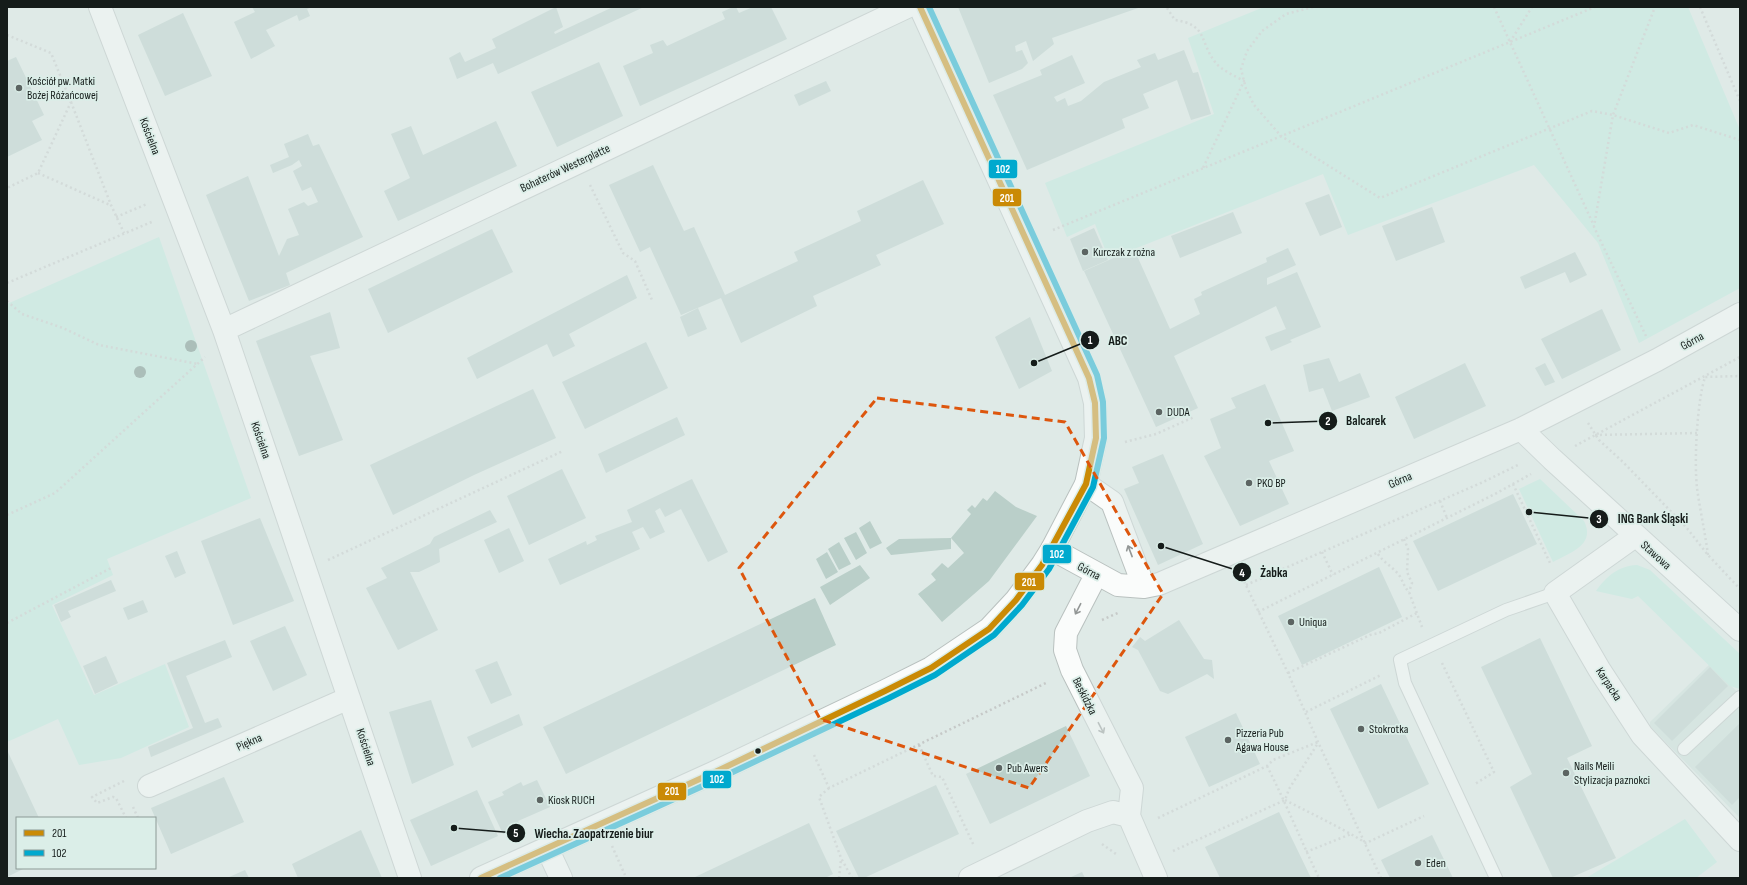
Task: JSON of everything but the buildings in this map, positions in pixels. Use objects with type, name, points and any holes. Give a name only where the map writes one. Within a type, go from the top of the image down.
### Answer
[{"type":"street","name":"Kościelna","points":[[100,7],[224,330],[410,878]]},
{"type":"street","name":"Bohaterów Westerplatte","points":[[224,330],[907,7]]},
{"type":"street","points":[[481,878],[741,760],[931,668],[989,630],[1016,600],[1052,549],[1086,484],[1096,438],[1095,403],[1089,378],[920,7]]},
{"type":"street","name":"Górna","points":[[1052,549],[1118,586],[1144,587],[1159,584],[1521,429],[1657,360],[1740,314]]},
{"type":"street","name":"Stawowa","points":[[1521,429],[1544,465],[1635,536],[1740,629]]},
{"type":"street","points":[[1086,484],[1112,502],[1144,587]]},
{"type":"street","points":[[1555,593],[1635,536]]},
{"type":"street","name":"Beskidzka","points":[[1096,575],[1066,633],[1065,650],[1072,670],[1132,788],[1130,816],[1153,870]]},
{"type":"street","name":"Karpacka","points":[[1555,593],[1599,669],[1642,735],[1740,840]]},
{"type":"street","name":"Piękna","points":[[149,786],[349,698]]},
{"type":"street","points":[[978,874],[1087,821],[1113,812],[1130,816]]},
{"type":"street","points":[[547,848],[561,878]]},
{"type":"lane","points":[[1496,878],[1405,683],[1400,660],[1506,610],[1555,593]]},
{"type":"lane","points":[[1684,749],[1740,697]]},
{"type":"path","points":[[1313,7],[1286,14],[1262,31],[1246,51],[1241,69],[1244,81],[1254,105],[1281,136],[1380,198],[1592,111],[1613,115],[1669,132],[1692,125],[1740,140]]},
{"type":"path","points":[[1494,7],[1509,43],[1657,360]]},
{"type":"path","points":[[1509,43],[1532,7]]},
{"type":"path","points":[[1052,230],[1595,7]]},
{"type":"path","points":[[1594,227],[1613,115],[1656,7]]},
{"type":"path","points":[[1700,7],[1740,101]]},
{"type":"path","points":[[1167,8],[1175,20],[1186,22],[1199,29],[1215,62],[1244,81]]},
{"type":"path","points":[[7,35],[51,53],[111,205],[124,234]]},
{"type":"path","points":[[1203,168],[1244,81]]},
{"type":"path","points":[[7,188],[38,173],[71,102]]},
{"type":"path","points":[[38,173],[111,205]]},
{"type":"path","points":[[589,182],[623,253],[635,261],[652,300]]},
{"type":"path","points":[[116,217],[149,203]]},
{"type":"path","points":[[7,283],[156,220]]},
{"type":"path","points":[[7,301],[22,314],[63,328],[99,345],[198,364]]},
{"type":"path","points":[[7,515],[55,493],[209,354]]},
{"type":"path","points":[[1258,612],[1378,554],[1404,539],[1513,484],[1595,435],[1740,357]]},
{"type":"path","points":[[1705,377],[1740,376]]},
{"type":"path","points":[[1705,377],[1701,388],[1697,487],[1708,556]]},
{"type":"path","points":[[1125,442],[1156,434],[1194,416]]},
{"type":"path","points":[[1586,419],[1595,435],[1686,527],[1708,556],[1740,589]]},
{"type":"path","points":[[1595,435],[1698,433]]},
{"type":"path","points":[[326,561],[563,451]]},
{"type":"path","points":[[1246,585],[1481,483],[1522,463],[1528,462],[1544,465]]},
{"type":"path","points":[[1513,484],[1552,566]]},
{"type":"path","points":[[1440,501],[1447,518]]},
{"type":"path","points":[[1404,539],[1408,549],[1407,572],[1412,583],[1409,592]]},
{"type":"path","points":[[1322,552],[1333,576]]},
{"type":"path","points":[[1378,554],[1384,563],[1399,575],[1405,588],[1409,592],[1425,634]]},
{"type":"path","points":[[7,623],[111,568]]},
{"type":"path","points":[[1250,594],[1306,712],[1318,742],[1381,878]]},
{"type":"path","points":[[1099,621],[1126,609]]},
{"type":"path","points":[[1288,673],[1370,635],[1379,633],[1417,613]]},
{"type":"path","points":[[1440,659],[1494,772],[1475,785],[1476,789]]},
{"type":"path","points":[[1306,712],[1378,678],[1400,660]]},
{"type":"path","points":[[852,878],[841,858],[819,797],[829,788],[1072,670]]},
{"type":"path","points":[[1155,822],[1167,812],[1267,766],[1278,758],[1318,742]]},
{"type":"path","points":[[1153,870],[1162,856],[1285,800],[1289,789],[1318,742]]},
{"type":"path","points":[[919,745],[933,776],[942,777],[978,874]]},
{"type":"path","points":[[815,758],[829,788]]},
{"type":"path","points":[[1267,766],[1285,800],[1306,852],[1319,878]]},
{"type":"path","points":[[126,817],[116,798],[113,797],[97,803],[92,797],[125,780],[140,791],[149,786]]},
{"type":"path","points":[[1285,800],[1366,843]]},
{"type":"path","points":[[135,812],[138,817]]},
{"type":"path","points":[[1366,843],[1424,816]]},
{"type":"path","points":[[1306,852],[1351,834]]},
{"type":"path","points":[[610,841],[625,875]]},
{"type":"path","points":[[838,878],[841,858]]},
{"type":"highlighted area","points":[[877,398],[1065,422],[1163,594],[1029,788],[820,719],[739,568]]},
{"type":"shaded area","points":[[1710,664],[1740,695],[1740,818],[1650,726],[1650,722]]},
{"type":"green space","points":[[1264,7],[1688,7],[1740,130],[1740,288],[1639,343],[1598,243],[1534,165],[1348,235],[1323,174],[1109,259],[1095,224],[1067,237],[1045,183],[1214,114],[1188,38]]},
{"type":"green space","points":[[159,237],[251,498],[107,559],[113,575],[52,605],[94,695],[165,664],[189,727],[121,758],[79,765],[58,719],[7,742],[7,304]]},
{"type":"green space","points":[[1540,479],[1584,521],[1587,529],[1587,536],[1579,547],[1553,562],[1519,489]]},
{"type":"green space","points":[[1637,565],[1650,570],[1740,654],[1740,689],[1730,686],[1638,596],[1632,599],[1596,591],[1609,576],[1624,567]]},
{"type":"green space","points":[[1685,819],[1717,862],[1696,878],[1586,878]]},
{"type":"transit line","name":"201","points":[[481,878],[713,773],[931,668],[989,629],[1016,600],[1042,565],[1086,484],[1096,438],[1095,403],[1089,378],[920,7]]},
{"type":"transit line","name":"102","points":[[500,878],[716,780],[935,675],[994,635],[1022,605],[1049,569],[1093,487],[1104,438],[1103,402],[1097,375],[929,7]]},
{"type":"place","name":"Kościół pw. Matki Bożej Różańcowej","points":[[19,88]]},
{"type":"place","name":"Kurczak z rożna","points":[[1085,252]]},
{"type":"place","name":"ABC","points":[[1034,363]]},
{"type":"place","name":"DUDA","points":[[1159,412]]},
{"type":"place","name":"Balcarek","points":[[1268,423]]},
{"type":"place","name":"PKO BP","points":[[1249,483]]},
{"type":"place","name":"ING Bank Śląski","points":[[1529,512]]},
{"type":"place","name":"Żabka","points":[[1161,546]]},
{"type":"place","name":"Uniqua","points":[[1291,622]]},
{"type":"place","name":"Stokrotka","points":[[1361,729]]},
{"type":"place","name":"Pizzeria Pub Agawa House","points":[[1228,740]]},
{"type":"place","name":"Pub Awers","points":[[999,768]]},
{"type":"place","name":"Nails Meili Stylizacja paznokci","points":[[1566,773]]},
{"type":"place","name":"Kiosk RUCH","points":[[540,800]]},
{"type":"place","name":"Wiecha. Zaopatrzenie biur","points":[[454,828]]},
{"type":"place","name":"Eden","points":[[1418,863]]}]
